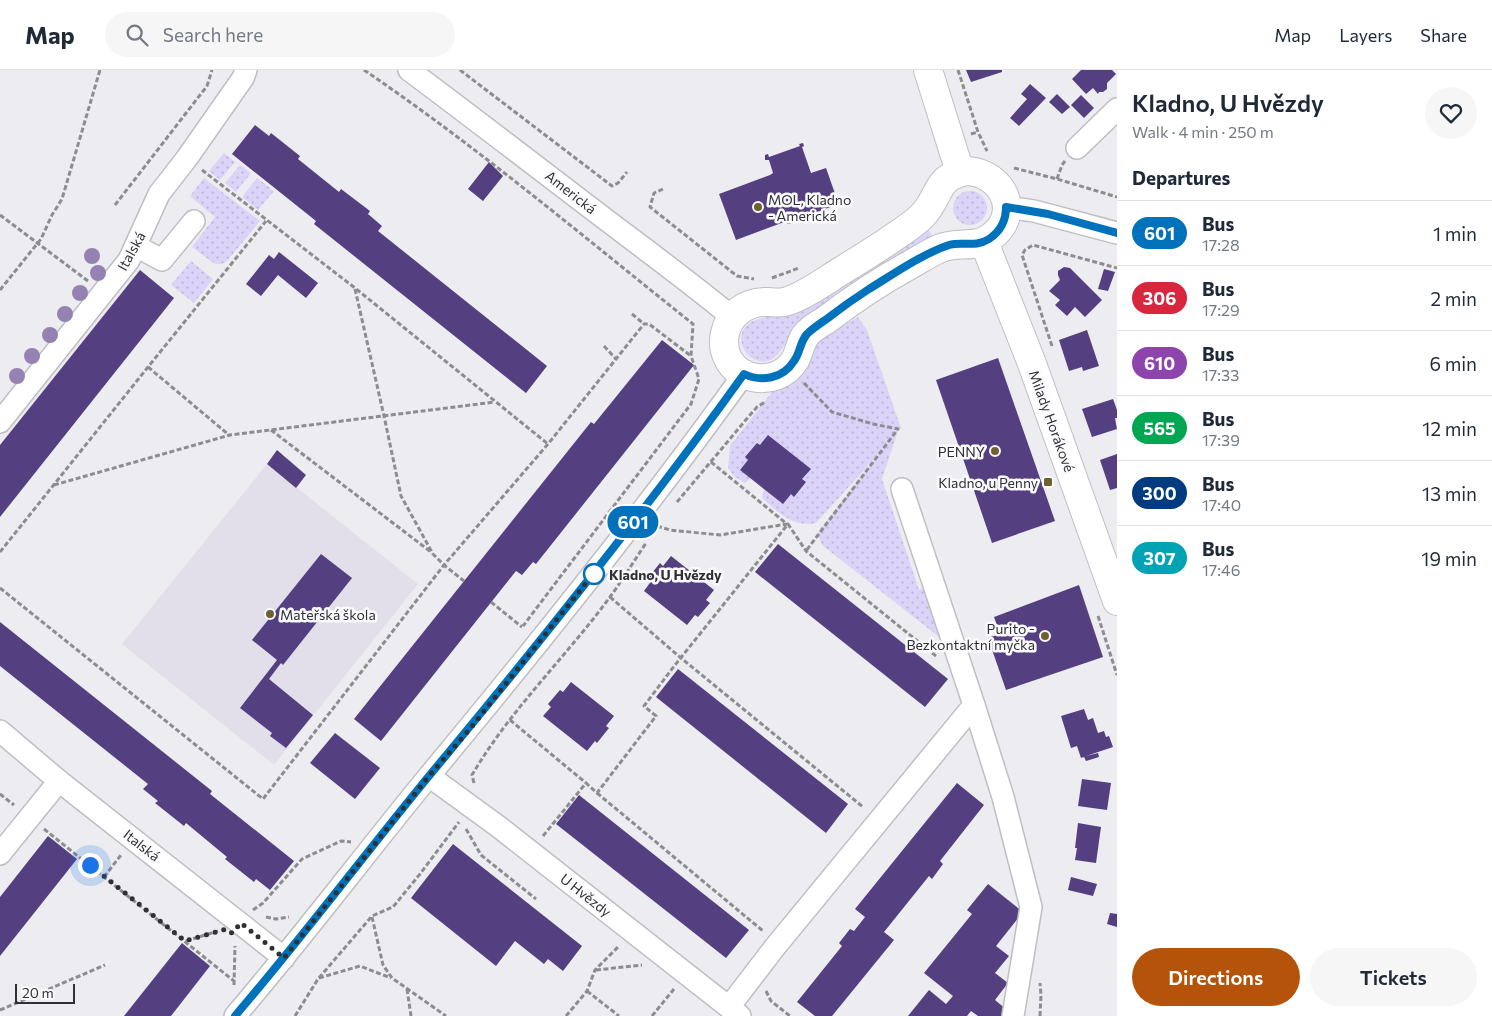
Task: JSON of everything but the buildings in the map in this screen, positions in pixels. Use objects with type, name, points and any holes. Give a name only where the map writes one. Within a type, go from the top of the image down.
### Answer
[{"type":"main road","points":[[928,70],[960,172]]},
{"type":"main road","points":[[975,171],[989,176],[1000,186],[1006,199],[1004,221],[1001,228],[990,238],[984,242],[971,245],[950,245],[939,249],[863,293],[807,334],[794,362],[784,372],[771,378],[750,377],[733,365],[725,348],[724,335],[728,322],[737,311],[750,304],[789,301],[870,253],[922,216],[944,182],[949,177],[960,172],[975,171]]},
{"type":"main road","name":"Milady Horákové","points":[[984,242],[1031,361],[1117,601]]},
{"type":"street","name":"Italská","points":[[0,422],[129,260],[159,194],[187,158],[243,78],[246,70]]},
{"type":"street","name":"Americká","points":[[409,70],[694,285],[732,317]]},
{"type":"street","points":[[1076,148],[1117,108]]},
{"type":"street","points":[[1006,207],[1053,215],[1117,233]]},
{"type":"street","points":[[136,246],[162,260],[194,221]]},
{"type":"street","points":[[235,1016],[284,958],[429,776],[469,730],[598,568],[744,374]]},
{"type":"street","points":[[902,489],[1003,797],[1031,907],[1012,1016]]},
{"type":"street","points":[[735,1012],[775,947],[974,705]]},
{"type":"street","name":"Italská","points":[[0,731],[59,781],[134,839],[236,928],[284,958]]},
{"type":"street","name":"U Hvězdy","points":[[429,776],[499,827],[735,1012]]},
{"type":"street","points":[[0,854],[59,781]]},
{"type":"path","points":[[0,290],[41,239],[62,199],[100,70]]},
{"type":"path","points":[[115,206],[207,86],[212,70]]},
{"type":"path","points":[[364,70],[410,101],[483,156],[693,324],[691,356],[700,378],[691,404],[518,633]]},
{"type":"path","points":[[460,70],[612,186],[618,183],[627,172]]},
{"type":"path","points":[[958,70],[978,132],[990,158]]},
{"type":"path","points":[[950,141],[978,132]]},
{"type":"path","points":[[187,158],[355,288],[548,444]]},
{"type":"path","points":[[1009,167],[1073,183],[1117,197]]},
{"type":"path","points":[[663,189],[654,193],[650,207],[737,276],[760,280]]},
{"type":"path","points":[[0,215],[103,292]]},
{"type":"path","points":[[0,552],[266,221]]},
{"type":"path","points":[[997,274],[1025,263],[1022,255],[1025,250],[1033,245],[1117,268]]},
{"type":"path","points":[[766,279],[803,267]]},
{"type":"path","points":[[355,288],[401,496],[433,554]]},
{"type":"path","points":[[632,314],[644,324],[649,324],[691,356]]},
{"type":"path","points":[[0,588],[263,799],[444,565],[548,444],[644,324]]},
{"type":"path","points":[[604,346],[616,359]]},
{"type":"path","points":[[148,367],[230,435]]},
{"type":"path","points":[[806,551],[898,429],[832,412],[804,383],[809,376]]},
{"type":"path","points":[[675,504],[750,415],[768,401]]},
{"type":"path","points":[[54,484],[230,435],[496,402]]},
{"type":"path","points":[[271,430],[433,554],[464,581]]},
{"type":"path","points":[[711,462],[788,524],[806,551],[966,680]]},
{"type":"path","points":[[652,534],[657,526],[670,530],[720,535],[788,524]]},
{"type":"path","points":[[597,792],[656,716],[644,706],[788,524]]},
{"type":"path","points":[[475,786],[472,775],[482,757],[610,597],[647,542]]},
{"type":"path","points":[[610,597],[681,658],[863,807],[869,799]]},
{"type":"path","points":[[491,602],[522,627]]},
{"type":"path","points":[[510,720],[764,931],[758,938]]},
{"type":"path","points":[[540,840],[586,783]]},
{"type":"path","points":[[0,794],[185,941],[251,997]]},
{"type":"path","points":[[295,1016],[318,978],[372,916],[393,906],[420,874],[460,820],[481,855],[536,899]]},
{"type":"path","points":[[346,850],[356,837]]},
{"type":"path","points":[[104,876],[134,839]]},
{"type":"path","points":[[293,914],[287,918],[276,919],[266,917],[252,910],[262,903],[302,859],[341,841],[351,842]]},
{"type":"path","points":[[372,916],[383,965],[392,978]]},
{"type":"path","points":[[185,941],[226,929],[236,928],[234,981]]},
{"type":"path","points":[[566,1016],[587,991],[595,970],[623,941]]},
{"type":"path","points":[[595,970],[643,964]]},
{"type":"path","points":[[0,1010],[105,965]]},
{"type":"path","points":[[318,978],[360,966],[392,978],[446,1016]]},
{"type":"path","points":[[652,1016],[678,984]]},
{"type":"path","points":[[407,989],[411,1016]]},
{"type":"path","points":[[587,991],[620,1016]]},
{"type":"shaded area","points":[[224,153],[235,162],[220,180],[209,171]]},
{"type":"shaded area","points":[[240,165],[251,173],[236,192],[225,183]]},
{"type":"shaded area","points":[[204,178],[260,221],[228,260],[222,264],[212,262],[192,247],[215,217],[190,196]]},
{"type":"shaded area","points":[[257,178],[274,191],[258,210],[242,197]]},
{"type":"shaded area","points":[[970,191],[977,192],[982,196],[986,201],[986,215],[982,220],[977,224],[970,225],[963,224],[958,220],[954,215],[953,208],[954,201],[958,196],[963,192]]},
{"type":"shaded area","points":[[926,225],[935,241],[789,339],[774,358],[758,361],[746,353],[742,346],[741,338],[748,324],[782,314]]},
{"type":"shaded area","points":[[191,261],[213,279],[194,303],[171,285]]},
{"type":"shaded area","points":[[858,317],[867,330],[901,428],[898,431],[882,479],[919,590],[930,586],[943,640],[822,545],[818,536],[820,528],[883,449],[816,523],[808,524],[786,518],[762,498],[764,489],[751,478],[745,483],[735,477],[728,468],[730,446],[768,397],[818,341]]},
{"type":"shaded area","name":"Mateřská škola","points":[[267,464],[418,584],[274,765],[122,644]]},
{"type":"bus line","name":"601","points":[[235,1016],[284,958],[429,776],[469,730],[598,568],[744,374],[750,377],[771,378],[784,372],[794,362],[807,334],[837,311],[863,293],[939,249],[950,245],[971,245],[984,242],[1001,228],[1006,214],[1006,207],[1062,217],[1117,233]]},
{"type":"place","name":"MOL, Kladno - Americká","points":[[758,207]]},
{"type":"place","name":"PENNY","points":[[995,451]]},
{"type":"place","name":"Kladno, u Penny","points":[[1048,482]]},
{"type":"place","name":"Kladno, U Hvězdy","points":[[594,574]]},
{"type":"place","name":"Mateřská škola","points":[[270,614]]},
{"type":"place","name":"Purito - Bezkontaktní myčka","points":[[1045,636]]},
{"type":"route","points":[[90,865],[185,941],[226,929],[232,933],[241,923],[284,958],[598,568],[594,574]]}]
